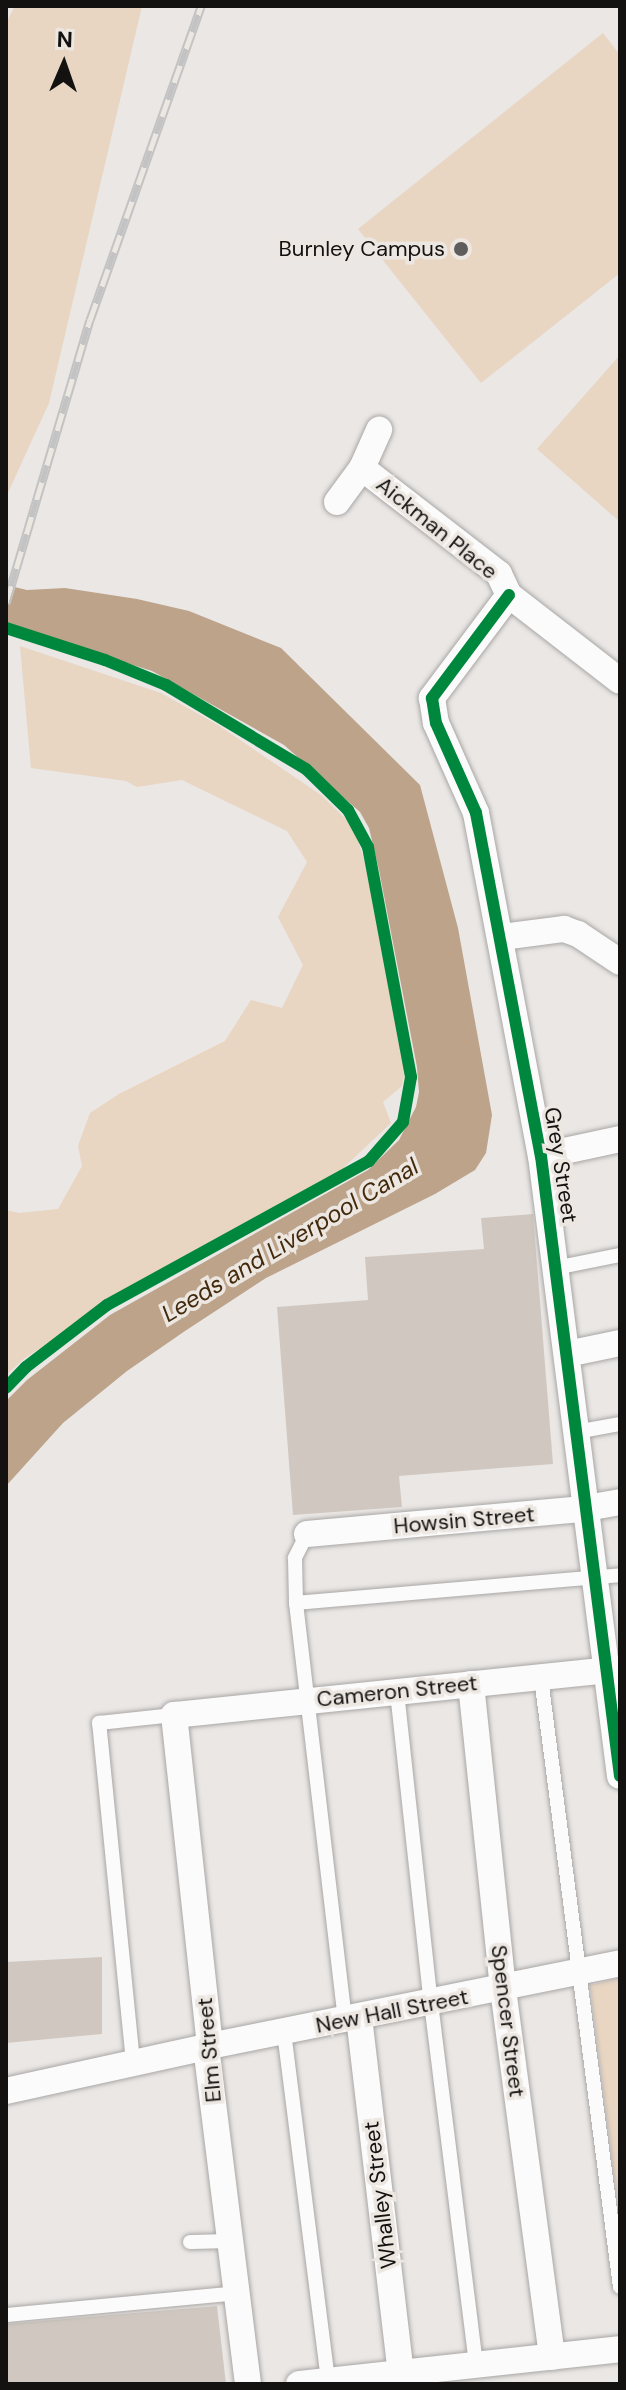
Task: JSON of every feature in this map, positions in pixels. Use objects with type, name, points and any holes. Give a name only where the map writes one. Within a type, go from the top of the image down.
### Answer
[{"type":"street","points":[[337,502],[362,468],[379,430]]},
{"type":"street","name":"Aickman Place","points":[[362,468],[499,574],[509,595],[620,681]]},
{"type":"street","name":"Grey Street","points":[[509,595],[432,698],[436,723],[476,813],[502,937],[541,1156],[586,1508],[608,1577],[620,1776]]},
{"type":"street","points":[[502,937],[564,929],[578,934],[620,962]]},
{"type":"street","points":[[541,1156],[620,1139]]},
{"type":"street","points":[[567,1354],[620,1343]]},
{"type":"street","name":"Howsin Street","points":[[307,1534],[586,1508],[620,1502]]},
{"type":"street","name":"Cameron Street","points":[[174,1715],[614,1670]]},
{"type":"street","name":"Spencer Street","points":[[471,1684],[503,1989],[552,2357]]},
{"type":"street","name":"Elm Street","points":[[174,1715],[208,2046],[248,2384]]},
{"type":"street","name":"New Hall Street","points":[[6,2091],[208,2046],[620,1963]]},
{"type":"street","name":"Whalley Street","points":[[352,2018],[401,2373]]},
{"type":"street","points":[[299,2384],[620,2349]]},
{"type":"lane","points":[[555,1268],[620,1255]]},
{"type":"lane","points":[[576,1432],[620,1424]]},
{"type":"lane","points":[[307,1534],[295,1558],[296,1603],[352,2018]]},
{"type":"lane","points":[[296,1603],[608,1577]]},
{"type":"lane","points":[[541,1678],[620,2287]]},
{"type":"lane","points":[[397,1692],[431,2003],[476,2365]]},
{"type":"lane","points":[[133,2062],[99,1723],[174,1715]]},
{"type":"lane","points":[[284,2032],[328,2381]]},
{"type":"lane","points":[[190,2242],[230,2241]]},
{"type":"lane","points":[[6,2315],[237,2293]]},
{"type":"shaded area","points":[[15,6],[142,6],[49,403],[6,497],[6,23]]},
{"type":"shaded area","points":[[603,33],[620,55],[620,273],[481,383],[358,229]]},
{"type":"shaded area","points":[[620,355],[620,522],[537,449]]},
{"type":"shaded area","points":[[20,646],[161,693],[218,725],[321,795],[354,827],[373,889],[405,1072],[402,1086],[383,1102],[391,1123],[340,1171],[107,1305],[25,1358],[6,1375],[6,1210],[19,1213],[58,1209],[82,1166],[78,1146],[90,1113],[119,1094],[225,1041],[251,1000],[282,1008],[303,965],[278,917],[307,862],[287,831],[182,780],[137,787],[126,781],[31,768]]},
{"type":"shaded area","points":[[620,1978],[620,2218],[590,1985]]},
{"type":"water","name":"Leeds and Liverpool Canal","points":[[6,585],[27,590],[65,588],[137,599],[189,611],[281,648],[420,785],[458,928],[492,1115],[486,1153],[475,1170],[435,1194],[266,1278],[185,1331],[127,1371],[63,1423],[6,1486],[6,1401],[27,1380],[110,1315],[368,1170],[399,1140],[416,1107],[419,1092],[417,1067],[379,870],[369,828],[360,812],[284,745],[152,671],[6,625]]},
{"type":"building","points":[[533,1214],[553,1464],[399,1476],[402,1507],[293,1515],[277,1307],[368,1300],[365,1257],[484,1249],[481,1218]]},
{"type":"building","points":[[102,1957],[102,2034],[6,2043],[6,1962]]},
{"type":"building","points":[[217,2306],[226,2384],[6,2384],[6,2324]]},
{"type":"railway","points":[[6,603],[90,320],[201,6]]},
{"type":"cycle path","points":[[509,595],[432,698],[436,723],[476,813],[541,1156],[620,1776]]},
{"type":"cycle path","points":[[6,628],[105,660],[166,685],[306,769],[348,810],[368,847],[411,1077],[403,1122],[369,1161],[107,1305],[26,1367],[6,1388]]},
{"type":"place","name":"Burnley Campus","points":[[461,249]]}]
